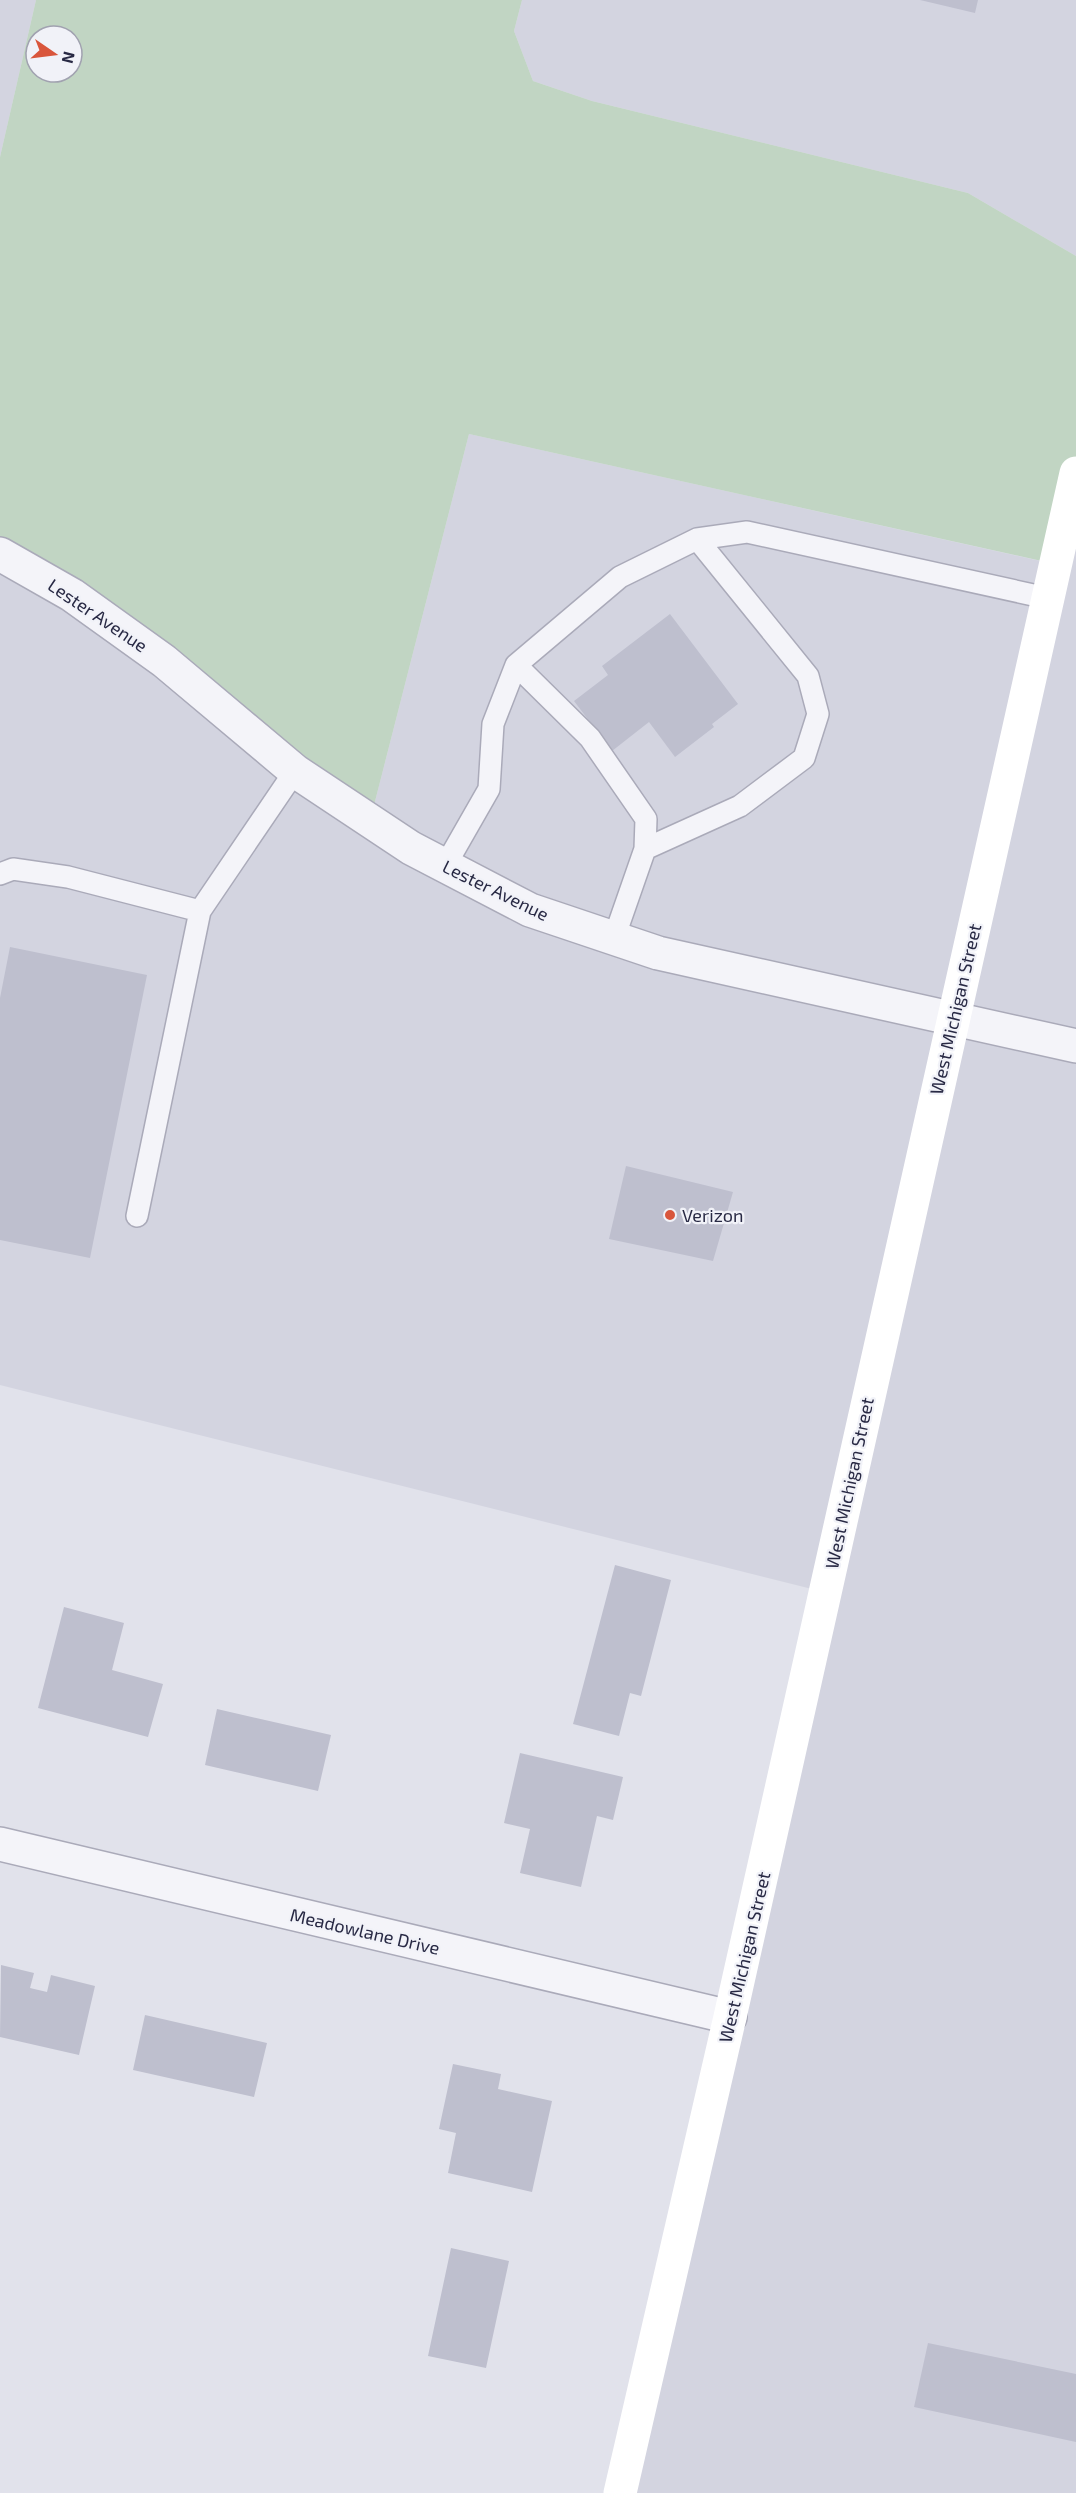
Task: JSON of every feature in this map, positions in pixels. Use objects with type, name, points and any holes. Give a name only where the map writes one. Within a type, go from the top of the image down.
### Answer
[{"type":"main road","name":"West Michigan Street","points":[[620,2493],[730,2018],[1076,473]]},
{"type":"street","name":"Lester Avenue","points":[[0,554],[72,595],[164,661],[295,771],[411,848],[530,910],[658,953],[1076,1046]]},
{"type":"street","name":"Meadowlane Drive","points":[[0,1844],[730,2018]]},
{"type":"lane","points":[[445,866],[489,789],[493,724],[516,665],[620,577],[697,538],[747,532],[1047,598]]},
{"type":"lane","points":[[645,849],[740,806],[804,758],[818,714],[808,676],[697,538]]},
{"type":"lane","points":[[516,665],[590,738],[646,819],[645,849],[614,938]]},
{"type":"lane","points":[[138,1216],[200,911],[295,771]]},
{"type":"lane","points":[[0,874],[13,869],[68,877],[200,911]]},
{"type":"shaded area","points":[[0,0],[36,0],[30,24],[24,24],[24,52],[0,157]]},
{"type":"shaded area","points":[[522,0],[1076,0],[1076,256],[968,193],[592,101],[533,81],[514,31]]},
{"type":"shaded area","points":[[469,434],[1054,564],[1076,473],[1076,2493],[620,2493],[824,1592],[0,1385],[0,554],[370,821]]},
{"type":"green space","points":[[36,0],[522,0],[514,31],[533,81],[592,101],[968,193],[1076,256],[1076,473],[1055,564],[469,434],[370,821],[0,554],[0,157],[24,52],[24,84],[84,84],[84,24],[30,24]]},
{"type":"building","points":[[920,0],[978,0],[975,13]]},
{"type":"building","points":[[670,614],[738,704],[712,724],[714,727],[675,757],[649,722],[612,751],[574,701],[608,675],[602,666]]},
{"type":"building","points":[[10,947],[147,975],[90,1258],[0,1240],[0,998]]},
{"type":"building","name":"Verizon","points":[[626,1166],[733,1192],[713,1261],[609,1239]]},
{"type":"building","points":[[615,1565],[671,1580],[641,1696],[630,1693],[619,1736],[573,1724]]},
{"type":"building","points":[[64,1607],[124,1623],[112,1670],[163,1684],[148,1737],[38,1708]]},
{"type":"building","points":[[217,1709],[331,1735],[318,1791],[205,1765]]},
{"type":"building","points":[[520,1753],[623,1777],[613,1820],[597,1816],[581,1887],[520,1873],[530,1829],[504,1823]]},
{"type":"building","points":[[1,1965],[34,1973],[30,1988],[47,1992],[51,1975],[95,1986],[79,2055],[0,2037]]},
{"type":"building","points":[[145,2015],[267,2043],[254,2097],[133,2070]]},
{"type":"building","points":[[453,2064],[501,2074],[498,2089],[552,2101],[532,2192],[448,2173],[456,2133],[439,2129]]},
{"type":"building","points":[[451,2248],[509,2261],[486,2368],[428,2356]]},
{"type":"building","points":[[928,2343],[1076,2374],[1076,2442],[914,2407]]},
{"type":"place","name":"Verizon","points":[[670,1215]]}]
